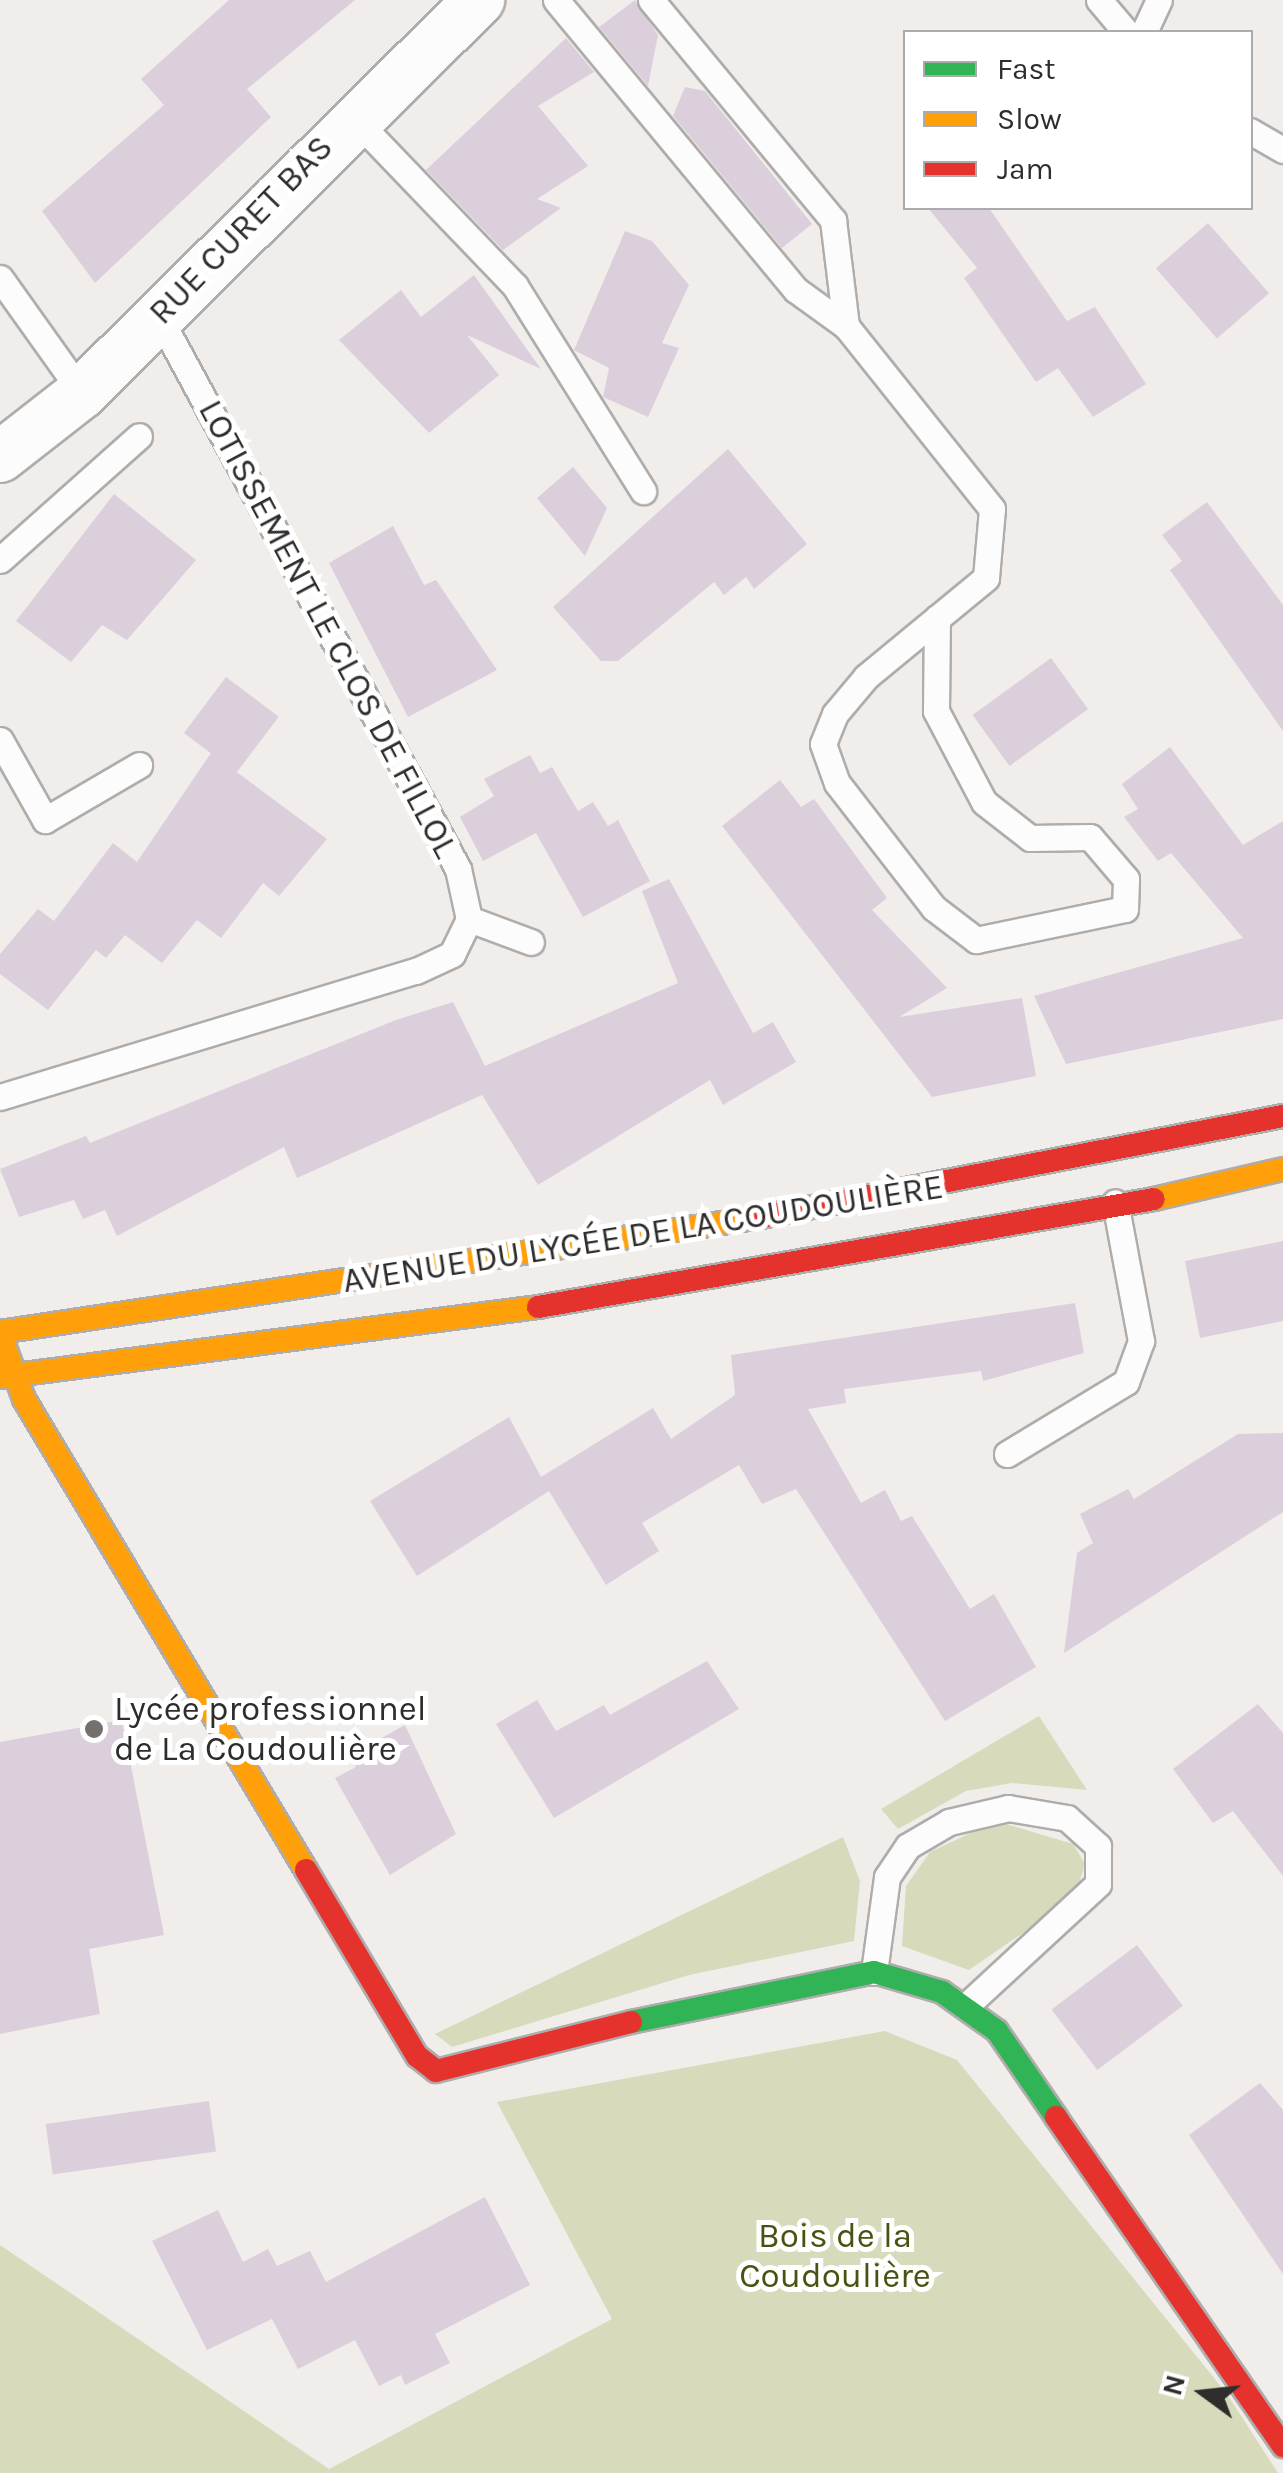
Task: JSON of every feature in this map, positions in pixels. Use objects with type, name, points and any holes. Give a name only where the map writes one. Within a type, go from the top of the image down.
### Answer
[{"type":"street","name":"RUE CURET BAS","points":[[0,457],[82,393],[353,117],[479,0]]},
{"type":"street","name":"AVENUE DU LYCÉE DE LA COUDOULIÈRE","points":[[0,1332],[918,1193],[1283,1116]]},
{"type":"street","name":"AVENUE DU LYCÉE DE LA COUDOULIÈRE","points":[[8,1376],[526,1309],[1116,1208],[1283,1169]]},
{"type":"street","points":[[0,1332],[8,1376],[418,2056],[436,2071],[678,2008],[874,1972],[966,2006],[996,2031],[1275,2419]]},
{"type":"lane","points":[[556,0],[796,290],[846,326],[992,509],[986,578],[937,618],[835,714],[823,744],[837,783],[934,908],[976,940],[1125,909],[1126,879],[1090,836],[1030,838],[984,802],[936,711],[937,618]]},
{"type":"lane","points":[[651,0],[833,220],[846,326]]},
{"type":"lane","points":[[1098,0],[1124,30]]},
{"type":"lane","points":[[1145,30],[1159,0]]},
{"type":"lane","points":[[353,117],[514,286],[642,492]]},
{"type":"lane","points":[[1253,132],[1283,150]]},
{"type":"lane","points":[[0,278],[82,393]]},
{"type":"lane","name":"LOTISSEMENT LE CLOS DE FILLOL","points":[[158,315],[458,869],[469,919]]},
{"type":"lane","points":[[0,560],[139,436]]},
{"type":"lane","points":[[0,740],[45,820],[139,765]]},
{"type":"lane","points":[[0,1097],[416,971],[452,954],[469,919],[531,942]]},
{"type":"lane","points":[[1007,1454],[1126,1382],[1142,1342],[1104,1154]]},
{"type":"lane","points":[[874,1972],[886,1876],[908,1846],[949,1822],[1008,1808],[1066,1818],[1098,1846],[1098,1884],[966,2006]]},
{"type":"green space","points":[[1039,1716],[1087,1790],[1012,1783],[966,1791],[898,1829],[881,1809]]},
{"type":"green space","points":[[996,1821],[1073,1844],[1085,1864],[1075,1897],[969,1970],[902,1946],[906,1886],[930,1852]]},
{"type":"green space","points":[[843,1837],[860,1881],[854,1941],[689,1975],[452,2047],[435,2034]]},
{"type":"green space","name":"Bois de la Coudoulière","points":[[885,2031],[957,2060],[1227,2394],[1278,2473],[0,2473],[0,2245],[329,2469],[612,2319],[497,2102]]},
{"type":"building","points":[[229,0],[355,0],[247,89],[271,117],[95,283],[42,211],[164,105],[141,79]]},
{"type":"building","points":[[635,0],[658,35],[648,86],[599,27]]},
{"type":"building","points":[[566,38],[594,72],[538,106],[588,166],[537,199],[561,208],[503,250],[426,170]]},
{"type":"building","points":[[685,87],[705,91],[812,224],[782,248],[673,116]]},
{"type":"building","points":[[930,210],[990,210],[1067,321],[1095,307],[1146,384],[1093,417],[1058,368],[1036,382],[964,278],[977,268]]},
{"type":"building","points":[[1208,223],[1269,293],[1217,338],[1156,268]]},
{"type":"building","points":[[625,231],[652,241],[689,285],[662,343],[679,348],[648,417],[603,397],[609,368],[574,350]]},
{"type":"building","points":[[474,275],[541,369],[467,335],[499,375],[429,433],[339,340],[401,290],[421,317]]},
{"type":"building","points":[[728,449],[807,544],[754,589],[746,577],[724,595],[714,582],[618,661],[601,661],[553,607]]},
{"type":"building","points":[[573,467],[607,508],[585,556],[537,498]]},
{"type":"building","points":[[114,494],[196,560],[127,640],[102,625],[71,662],[16,621]]},
{"type":"building","points":[[1207,502],[1283,605],[1283,731],[1170,570],[1182,561],[1162,535]]},
{"type":"building","points":[[393,526],[424,585],[436,580],[497,670],[408,717],[329,563]]},
{"type":"building","points":[[1051,658],[1088,709],[1010,766],[973,715]]},
{"type":"building","points":[[226,677],[279,717],[237,773],[184,733]]},
{"type":"building","points":[[1170,747],[1243,845],[1283,821],[1283,1019],[1066,1064],[1034,996],[1243,938],[1171,853],[1158,861],[1124,817],[1138,809],[1122,784]]},
{"type":"building","points":[[211,753],[327,839],[279,896],[263,883],[221,938],[197,920],[162,963],[125,935],[106,958],[96,950],[48,1010],[0,974],[0,954],[38,909],[54,921],[113,843],[137,862]]},
{"type":"building","points":[[530,755],[540,773],[552,767],[578,811],[593,802],[608,826],[618,820],[650,881],[583,917],[536,833],[483,861],[460,817],[494,796],[484,779]]},
{"type":"building","points":[[780,780],[801,807],[814,799],[887,898],[872,910],[947,988],[899,1017],[1022,998],[1036,1076],[932,1097],[722,826]]},
{"type":"building","points":[[669,879],[753,1033],[773,1022],[796,1062],[723,1105],[710,1080],[538,1185],[482,1095],[297,1178],[284,1147],[117,1236],[105,1210],[83,1219],[74,1200],[19,1217],[0,1169],[86,1136],[90,1143],[396,1020],[453,1002],[485,1066],[678,983],[642,891]]},
{"type":"building","points":[[1283,1241],[1283,1321],[1200,1338],[1185,1261]]},
{"type":"building","points":[[1075,1303],[1084,1353],[983,1381],[981,1371],[844,1389],[846,1403],[808,1409],[861,1503],[885,1490],[901,1521],[912,1516],[970,1609],[994,1594],[1036,1667],[945,1721],[796,1489],[762,1504],[739,1465],[642,1523],[659,1551],[606,1585],[549,1491],[417,1576],[370,1501],[509,1417],[541,1477],[653,1408],[671,1439],[735,1395],[731,1355]]},
{"type":"building","points":[[1283,1433],[1283,1512],[1064,1653],[1077,1553],[1093,1543],[1080,1514],[1128,1489],[1134,1499],[1238,1434]]},
{"type":"building","points":[[707,1661],[739,1709],[554,1818],[496,1724],[537,1700],[556,1731],[604,1705],[610,1715]]},
{"type":"building","points":[[1258,1704],[1283,1733],[1283,1876],[1233,1811],[1213,1823],[1173,1769]]},
{"type":"building","points":[[122,1720],[164,1935],[89,1949],[100,2014],[0,2034],[0,1742]]},
{"type":"building","points":[[405,1725],[456,1834],[390,1875],[335,1778],[356,1767],[349,1756]]},
{"type":"building","points":[[1137,1945],[1183,2006],[1097,2070],[1052,2009]]},
{"type":"building","points":[[1260,2083],[1283,2110],[1283,2274],[1189,2135]]},
{"type":"building","points":[[209,2101],[216,2152],[53,2174],[46,2124]]},
{"type":"building","points":[[485,2197],[530,2285],[435,2334],[450,2363],[405,2385],[401,2375],[379,2386],[355,2340],[298,2369],[272,2319],[207,2350],[152,2241],[218,2210],[243,2262],[268,2249],[277,2266],[310,2251],[326,2282]]},
{"type":"traffic: fast","points":[[631,2022],[874,1972],[942,1992],[997,2031],[1056,2117]]},
{"type":"traffic: slow","points":[[1154,1199],[1283,1169]]},
{"type":"traffic: slow","points":[[0,1332],[761,1217]]},
{"type":"traffic: slow","points":[[0,1377],[538,1307]]},
{"type":"traffic: slow","points":[[0,1334],[24,1399],[306,1870]]},
{"type":"traffic: jam","points":[[761,1217],[1283,1116]]},
{"type":"traffic: jam","points":[[538,1307],[1154,1199]]},
{"type":"traffic: jam","points":[[306,1870],[417,2056],[436,2071],[631,2022]]},
{"type":"traffic: jam","points":[[1056,2117],[1283,2446]]},
{"type":"place","name":"Lycée professionnel de La Coudoulière","points":[[94,1729]]}]
